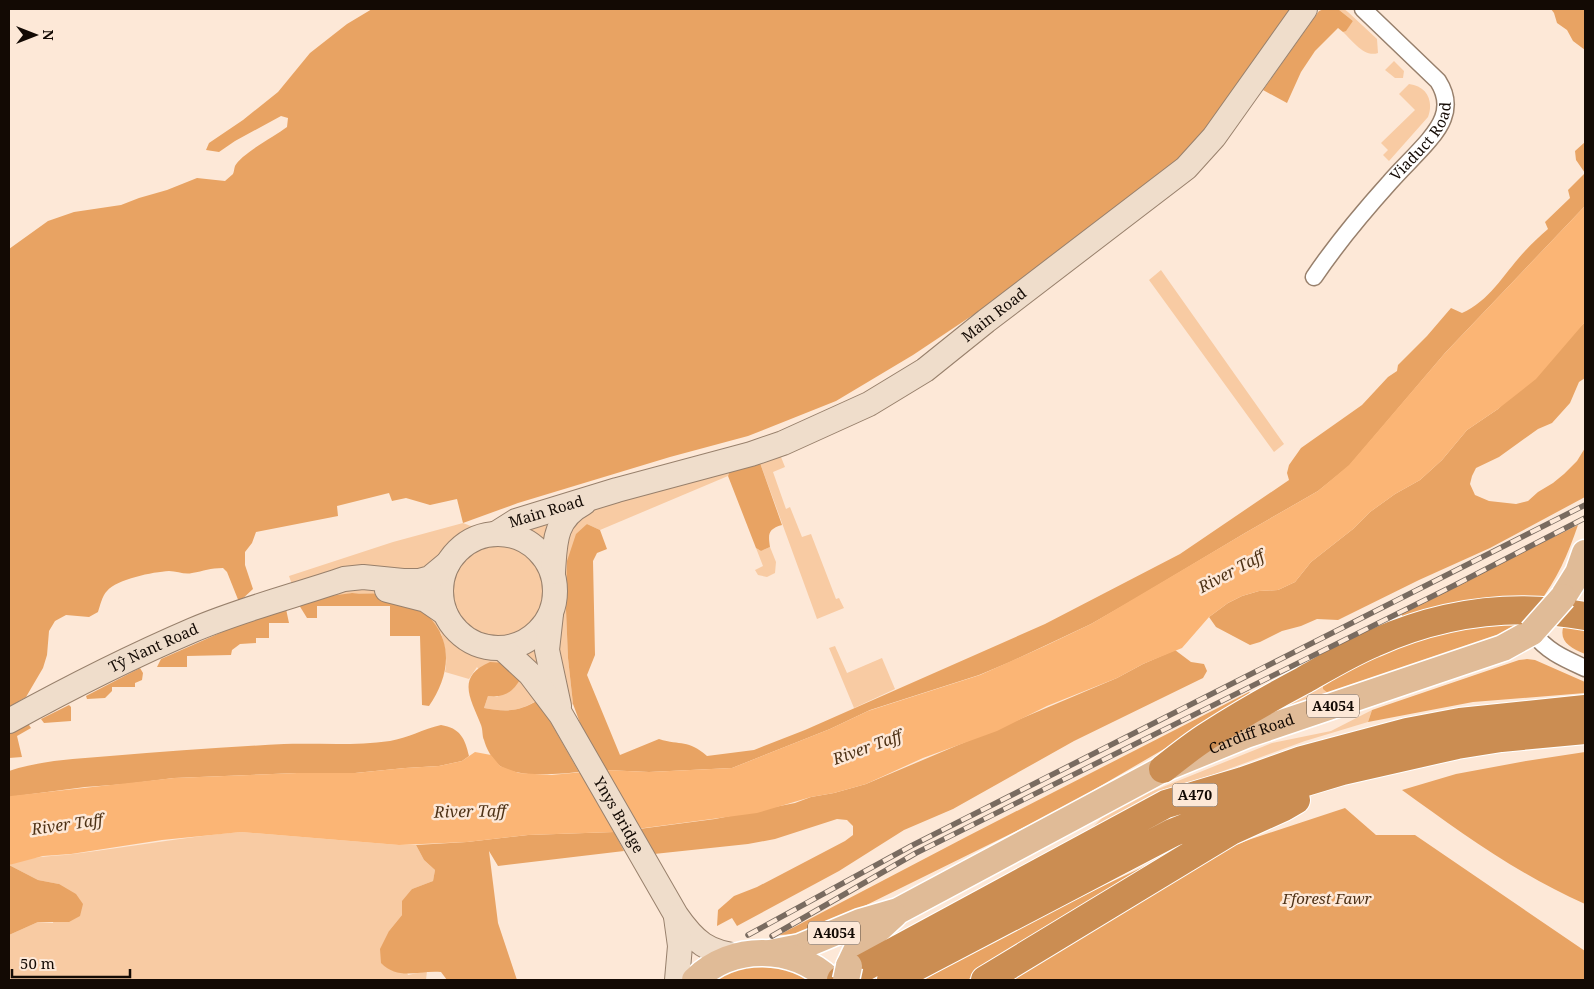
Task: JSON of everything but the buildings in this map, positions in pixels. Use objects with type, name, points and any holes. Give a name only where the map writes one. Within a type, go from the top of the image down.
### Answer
[{"type":"highway","points":[[1163,769],[1207,736],[1255,706],[1345,657],[1406,630],[1435,621],[1503,610],[1585,616]]},
{"type":"highway","name":"A470","points":[[839,977],[1166,804],[1243,781],[1302,760],[1407,732],[1460,722],[1585,709]]},
{"type":"highway","name":"A470","points":[[890,980],[1172,833],[1279,790],[1342,772],[1457,745],[1501,738],[1585,730]]},
{"type":"highway","points":[[985,980],[1231,831],[1284,807],[1342,772]]},
{"type":"main road","name":"Main Road","points":[[497,533],[516,521],[597,496],[751,454],[783,443],[869,404],[925,370],[1186,168],[1214,137],[1305,9]]},
{"type":"main road","name":"Main Road","points":[[553,572],[555,544],[559,528],[567,515],[597,496]]},
{"type":"main road","points":[[497,533],[519,537],[535,546],[546,558],[553,572],[556,596],[551,614],[536,634],[524,642],[502,648],[492,648],[470,641],[451,623],[446,613],[441,593],[444,572],[448,563],[464,544],[474,538],[497,533]]},
{"type":"main road","name":"Cardiff Road","points":[[770,953],[800,947],[860,922],[898,911],[1163,769],[1246,735],[1503,648],[1532,632],[1563,597],[1578,573],[1585,553]]},
{"type":"main road","name":"Tŷ Nant Road","points":[[9,720],[74,686],[194,630],[344,580],[363,577],[403,582],[419,581],[430,578],[448,563]]},
{"type":"main road","name":"Tŷ Nant Road","points":[[306,592],[352,586],[381,588],[426,600],[446,613]]},
{"type":"main road","name":"Ynys Bridge","points":[[551,614],[547,650],[560,715]]},
{"type":"main road","name":"Ynys Bridge","points":[[502,648],[530,674],[560,715],[642,854],[676,916],[688,933],[697,942],[724,954],[742,956]]},
{"type":"main road","name":"Cardiff Road","points":[[839,977],[857,949],[898,911]]},
{"type":"main road","name":"Ynys Bridge","points":[[676,916],[680,946],[677,980]]},
{"type":"main road","points":[[695,980],[715,966],[755,953],[770,953],[798,958],[839,977]]},
{"type":"street","name":"Viaduct Road","points":[[1314,277],[1336,246],[1390,181],[1435,132],[1445,112],[1444,93],[1438,81],[1363,9]]},
{"type":"street","points":[[1532,632],[1542,645],[1558,656],[1585,668]]},
{"type":"shaded area","points":[[1338,9],[1344,9],[1348,12],[1377,39],[1378,53],[1373,54],[1363,51],[1343,32],[1353,21]]},
{"type":"shaded area","points":[[1394,61],[1404,71],[1403,78],[1395,78],[1385,70]]},
{"type":"shaded area","points":[[1409,84],[1425,91],[1428,95],[1430,111],[1428,117],[1389,161],[1383,155],[1388,150],[1381,143],[1415,110],[1399,94]]},
{"type":"shaded area","points":[[1161,270],[1284,444],[1274,452],[1149,280]]},
{"type":"shaded area","points":[[775,455],[781,457],[785,467],[773,472],[786,509],[790,507],[802,537],[811,534],[836,599],[839,598],[844,608],[817,619],[759,460]]},
{"type":"shaded area","points":[[731,468],[728,476],[600,530],[587,524],[566,610],[568,658],[573,704],[561,715],[549,720],[537,700],[524,707],[512,710],[484,708],[488,696],[498,697],[477,667],[469,679],[445,672],[446,652],[441,633],[377,594],[352,593],[299,605],[289,576],[393,542],[463,523],[476,528]]},
{"type":"shaded area","points":[[770,547],[776,562],[775,573],[767,577],[758,575],[755,570],[763,566],[756,548],[761,551]]},
{"type":"shaded area","points":[[835,646],[847,673],[882,658],[895,689],[854,708],[829,648]]},
{"type":"shaded area","points":[[1323,678],[1329,694],[1237,728]]},
{"type":"shaded area","points":[[1372,710],[1368,722],[1305,741],[1204,778],[1081,839],[1102,818],[1133,799],[1272,743],[1331,731]]},
{"type":"shaded area","points":[[241,832],[416,845],[424,860],[435,870],[433,881],[412,889],[402,915],[389,931],[408,975],[427,971],[426,980],[9,980],[9,935],[38,922],[53,923],[59,884],[38,880],[9,865],[33,858]]},
{"type":"green space","points":[[372,9],[1300,9],[1184,161],[991,303],[913,355],[836,401],[748,436],[670,457],[518,503],[463,523],[457,499],[430,505],[406,498],[392,501],[389,493],[337,506],[338,516],[256,532],[252,543],[245,552],[245,565],[253,589],[239,602],[227,572],[223,568],[189,573],[162,572],[119,583],[107,591],[102,598],[98,612],[89,617],[66,615],[55,621],[49,631],[47,655],[43,668],[26,697],[9,707],[9,249],[48,221],[74,212],[121,205],[197,178],[225,181],[233,174],[238,161],[287,127],[288,118],[281,116],[219,152],[206,150],[209,143],[243,120],[278,92],[310,53],[347,24]]},
{"type":"green space","points":[[1338,9],[1353,21],[1346,31],[1343,32],[1338,28],[1315,51],[1301,72],[1287,103],[1263,90],[1319,11]]},
{"type":"green space","points":[[1551,9],[1585,9],[1585,50],[1573,41],[1567,30],[1557,23]]},
{"type":"green space","points":[[1585,142],[1585,173],[1576,160],[1575,151]]},
{"type":"green space","points":[[1585,173],[1585,206],[1445,353],[1349,466],[1318,491],[1091,624],[979,675],[870,710],[830,729],[732,768],[649,772],[605,770],[580,723],[573,704],[568,658],[566,610],[567,561],[576,534],[587,524],[600,530],[607,549],[597,553],[593,561],[595,655],[587,675],[620,755],[659,739],[695,747],[707,756],[754,750],[805,730],[1045,624],[1180,554],[1289,480],[1287,473],[1289,465],[1301,448],[1362,405],[1388,377],[1397,371],[1398,365],[1451,308],[1462,313],[1472,308],[1489,294],[1518,259],[1548,229],[1545,222],[1570,198],[1568,190]]},
{"type":"green space","points":[[1585,322],[1585,378],[1579,382],[1570,403],[1552,423],[1538,429],[1499,457],[1476,468],[1470,484],[1475,495],[1489,501],[1516,504],[1528,501],[1564,474],[1577,461],[1585,448],[1585,497],[1490,548],[1338,620],[1317,619],[1250,645],[1216,627],[1209,617],[1228,603],[1259,591],[1278,590],[1295,582],[1311,562],[1353,529],[1370,512],[1395,494],[1420,480],[1442,460],[1467,430],[1498,409]]},
{"type":"green space","points":[[759,460],[782,525],[772,530],[769,535],[770,547],[761,551],[756,548],[728,476],[731,468]]},
{"type":"green space","points":[[1578,525],[1551,586],[1538,604],[1404,621],[1401,612]]},
{"type":"green space","points":[[352,593],[379,594],[407,604],[422,610],[435,624],[441,634],[444,645],[446,666],[440,686],[429,706],[422,705],[420,636],[390,636],[390,606],[317,606],[317,618],[307,618],[299,605],[323,597]]},
{"type":"green space","points":[[286,609],[289,623],[269,623],[269,638],[256,638],[256,643],[240,644],[232,650],[231,655],[187,656],[187,667],[157,667],[161,659],[238,625]]},
{"type":"green space","points":[[1527,617],[1498,637],[1329,694],[1323,689],[1323,678],[1427,633]]},
{"type":"green space","points":[[1566,620],[1585,625],[1585,654],[1573,649],[1565,642],[1562,633]]},
{"type":"green space","points":[[1175,650],[1191,662],[1204,664],[1207,671],[1203,678],[1074,741],[953,809],[904,830],[839,871],[737,926],[732,918],[717,926],[718,910],[734,896],[757,887],[845,841],[853,835],[853,826],[847,820],[837,819],[775,839],[748,844],[654,854],[639,829],[715,819],[795,803],[811,797],[866,784],[1117,678]]},
{"type":"green space","points":[[1519,660],[1535,660],[1585,682],[1585,693],[1473,702],[1368,722],[1372,710]]},
{"type":"green space","points":[[490,662],[504,663],[521,678],[508,693],[499,696],[488,696],[484,708],[512,710],[525,707],[538,700],[579,772],[528,774],[508,770],[495,761],[485,743],[482,727],[470,698],[469,689],[472,675],[479,668]]},
{"type":"green space","points":[[140,668],[143,673],[142,680],[135,683],[135,687],[112,687],[112,691],[105,698],[87,699],[86,696]]},
{"type":"green space","points":[[1249,692],[1253,695],[1061,809],[836,920],[797,934],[779,935],[966,837]]},
{"type":"green space","points":[[69,705],[71,707],[71,721],[44,723],[41,719]]},
{"type":"green space","points":[[21,724],[29,725],[31,728],[17,736],[22,757],[9,758],[9,729]]},
{"type":"green space","points":[[441,725],[457,731],[461,735],[469,756],[462,761],[439,766],[355,773],[297,773],[174,778],[9,797],[9,771],[46,762],[240,746],[377,743],[397,740]]},
{"type":"green space","points":[[1585,752],[1585,904],[1513,866],[1402,790],[1456,774]]},
{"type":"green space","name":"Fforest Fawr","points":[[1345,808],[1376,835],[1415,835],[1585,951],[1585,980],[1015,980],[1028,965],[1207,856],[1251,839]]},
{"type":"green space","points":[[614,832],[624,851],[498,866],[489,851],[498,923],[517,980],[447,980],[441,972],[409,974],[395,972],[381,963],[380,949],[389,931],[402,915],[402,901],[412,889],[433,881],[435,870],[424,860],[416,845],[467,842],[528,835]]},
{"type":"green space","points":[[1196,842],[967,980],[924,980],[1024,925]]},
{"type":"green space","points":[[9,865],[38,880],[59,884],[76,894],[83,904],[80,916],[69,922],[38,922],[9,935]]},
{"type":"green space","points":[[751,965],[791,969],[809,980],[716,980],[732,971]]},
{"type":"water","name":"River Taff","points":[[1585,206],[1585,322],[1536,379],[1498,409],[1467,430],[1442,460],[1420,480],[1395,494],[1370,512],[1353,529],[1311,562],[1295,582],[1278,590],[1259,591],[1228,603],[1209,617],[1182,648],[1143,664],[1117,678],[1047,706],[997,731],[923,758],[866,784],[811,797],[757,813],[614,832],[528,835],[467,842],[399,845],[241,832],[162,840],[71,854],[43,856],[9,865],[9,797],[11,796],[174,778],[297,773],[355,773],[439,766],[462,761],[475,752],[491,755],[500,766],[519,773],[551,775],[605,770],[649,772],[732,768],[830,729],[868,711],[980,675],[1091,624],[1318,491],[1349,465],[1445,353]]},
{"type":"railway","points":[[748,935],[911,846],[1585,505]]},
{"type":"railway","points":[[772,936],[916,853],[1455,585],[1585,518]]}]
